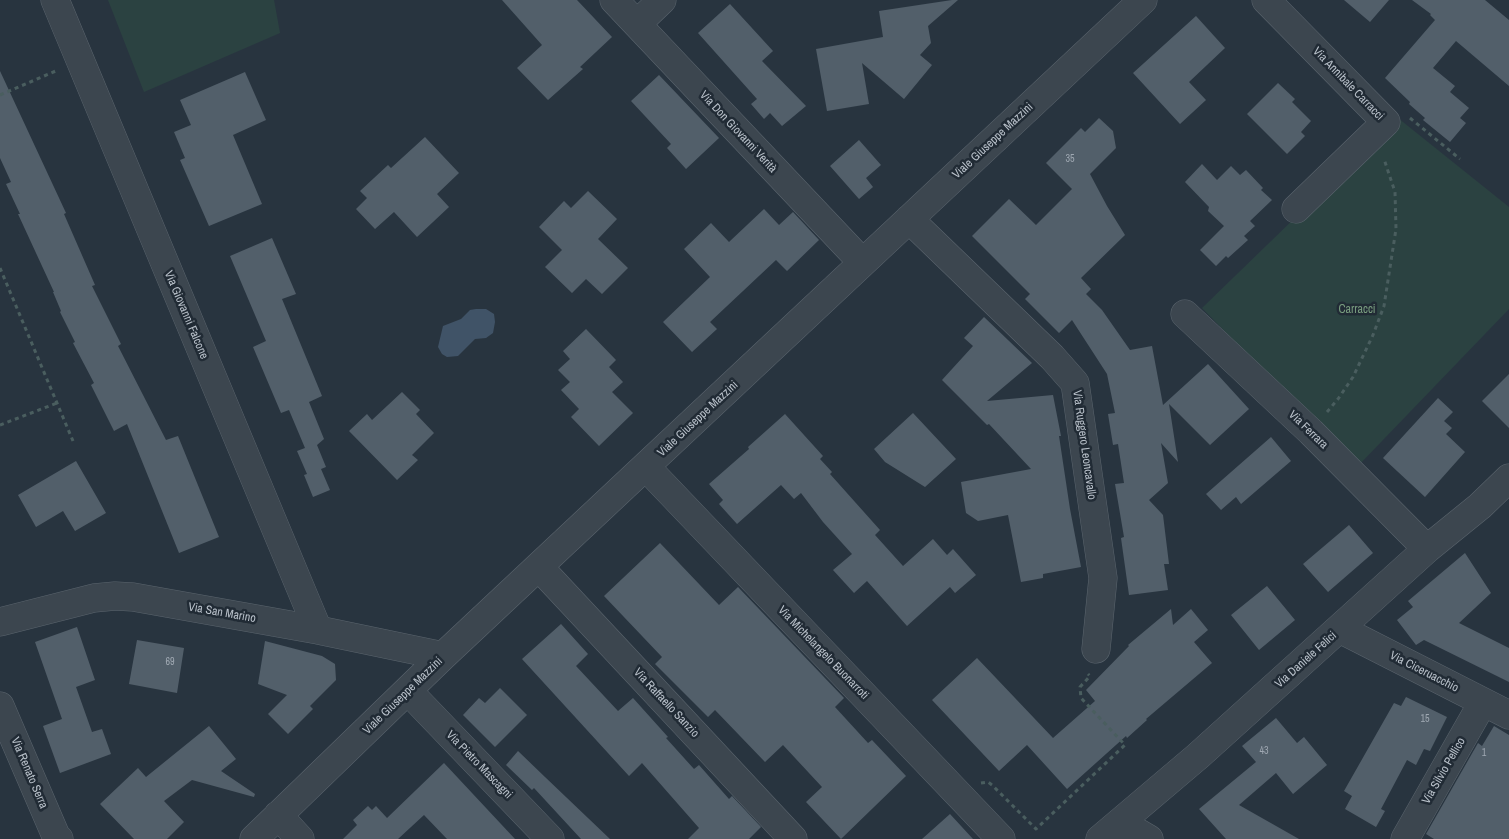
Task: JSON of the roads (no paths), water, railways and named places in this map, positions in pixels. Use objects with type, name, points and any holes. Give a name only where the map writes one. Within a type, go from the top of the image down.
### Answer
[{"type":"street","name":"Via Giovanni Falcone","points":[[55,0],[318,630]]},
{"type":"street","name":"Via Don Giovanni Verità","points":[[614,0],[862,262]]},
{"type":"street","points":[[636,24],[662,0]]},
{"type":"street","name":"Viale Giuseppe Mazzini","points":[[254,839],[444,656],[1143,0]]},
{"type":"street","name":"Via Annibale Carracci","points":[[1266,0],[1383,124],[1296,209]]},
{"type":"street","name":"Via Ruggero Leoncavallo","points":[[909,219],[1052,357],[1075,383],[1103,578],[1096,649]]},
{"type":"street","name":"Via Ferrara","points":[[1185,314],[1311,432],[1427,549]]},
{"type":"street","name":"Via Michelangelo Buonarroti","points":[[646,467],[1000,839]]},
{"type":"street","name":"Via Daniele Felici","points":[[1110,830],[1198,756],[1427,549],[1480,506],[1509,478]]},
{"type":"street","points":[[1480,506],[1509,501]]},
{"type":"street","name":"Via Raffaello Sanzio","points":[[539,567],[793,839]]},
{"type":"street","name":"Via San Marino","points":[[0,622],[94,598],[133,597],[318,630],[444,656]]},
{"type":"street","name":"Via Ciceruacchio","points":[[1340,629],[1509,715]]},
{"type":"street","name":"Via Pietro Mascagni","points":[[408,691],[550,839]]},
{"type":"street","name":"Via Silvio Pellico","points":[[1406,839],[1483,702]]},
{"type":"street","name":"Via Renato Serra","points":[[0,706],[56,836],[59,839]]},
{"type":"street","points":[[278,815],[300,839]]},
{"type":"street","points":[[1110,830],[1149,839]]},
{"type":"water","points":[[486,309],[494,314],[493,333],[486,338],[475,339],[458,356],[447,357],[442,354],[438,347],[443,326],[461,319],[470,310]]},
{"type":"park label","name":"Carracci","points":[[1357,310]]}]
